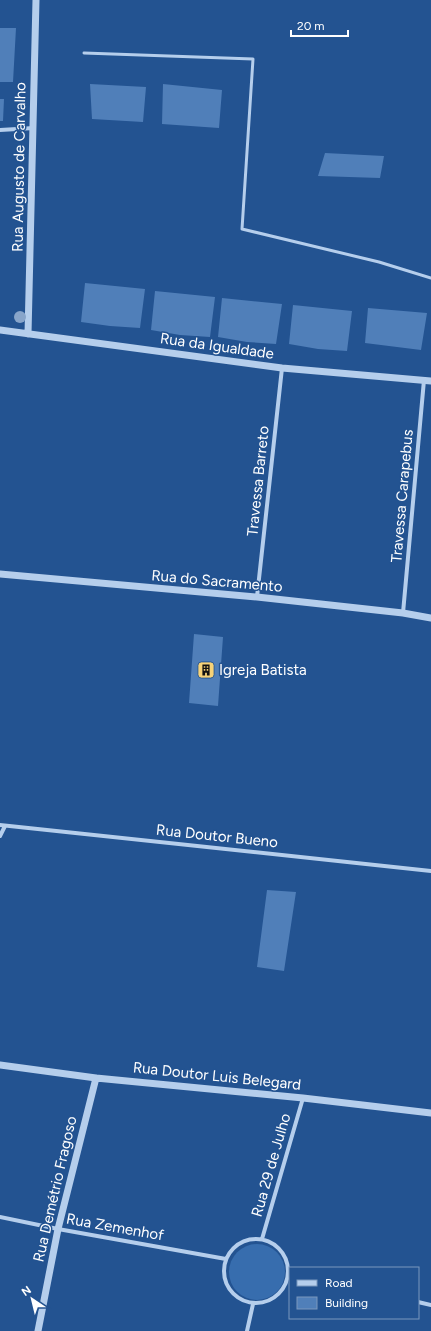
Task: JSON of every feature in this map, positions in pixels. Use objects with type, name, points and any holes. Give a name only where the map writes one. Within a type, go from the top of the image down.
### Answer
[{"type":"street","name":"Rua Augusto de Carvalho","points":[[28,334],[36,0]]},
{"type":"street","points":[[0,130],[34,128]]},
{"type":"street","name":"Rua da Igualdade","points":[[0,330],[282,368],[427,381]]},
{"type":"street","name":"Travessa Barreto","points":[[257,597],[282,368]]},
{"type":"street","name":"Travessa Carapebus","points":[[403,613],[427,381]]},
{"type":"street","name":"Rua do Sacramento","points":[[0,574],[257,597],[403,613],[431,618]]},
{"type":"street","name":"Rua Doutor Bueno","points":[[0,825],[431,871]]},
{"type":"street","points":[[0,836],[5,826]]},
{"type":"street","name":"Rua Doutor Luis Belegard","points":[[0,1065],[96,1078],[303,1098],[431,1113]]},
{"type":"street","name":"Rua Demétrio Fragoso","points":[[38,1331],[58,1229],[96,1078]]},
{"type":"street","name":"Rua 29 de Julho","points":[[262,1239],[303,1098]]},
{"type":"street","name":"Rua Zemenhof","points":[[0,1217],[58,1229],[226,1259]]},
{"type":"street","points":[[262,1239],[274,1244],[283,1252],[288,1264],[289,1277],[284,1288],[276,1297],[265,1303],[253,1304],[234,1296],[224,1279],[224,1269],[226,1259],[235,1247],[248,1240],[262,1239]]},
{"type":"street","points":[[419,1302],[431,1305]]},
{"type":"street","points":[[247,1331],[253,1304]]},
{"type":"lane","points":[[84,53],[253,59],[242,229],[379,262],[431,278]]},
{"type":"shaded area","points":[[257,1244],[268,1246],[277,1252],[283,1261],[285,1272],[283,1283],[277,1292],[268,1298],[257,1300],[246,1298],[237,1292],[231,1283],[229,1272],[231,1261],[237,1252],[246,1246]]},
{"type":"building","points":[[0,28],[16,28],[13,82],[0,82]]},
{"type":"building","points":[[90,84],[146,87],[143,122],[92,119]]},
{"type":"building","points":[[163,84],[222,90],[219,128],[162,124]]},
{"type":"building","points":[[0,99],[4,99],[3,121],[0,121]]},
{"type":"building","points":[[325,153],[384,156],[380,178],[318,176]]},
{"type":"building","points":[[85,283],[145,289],[140,328],[81,322]]},
{"type":"building","points":[[155,291],[215,297],[210,337],[180,335],[151,330]]},
{"type":"building","points":[[222,298],[282,304],[276,344],[247,342],[218,337]]},
{"type":"building","points":[[293,305],[352,311],[347,351],[318,349],[289,344]]},
{"type":"building","points":[[368,308],[427,313],[421,350],[365,343]]},
{"type":"building","name":"Igreja Batista","points":[[194,634],[223,637],[218,706],[189,703]]},
{"type":"building","points":[[267,890],[296,892],[284,971],[257,967]]},
{"type":"place","name":"Igreja Batista","points":[[206,670]]}]
